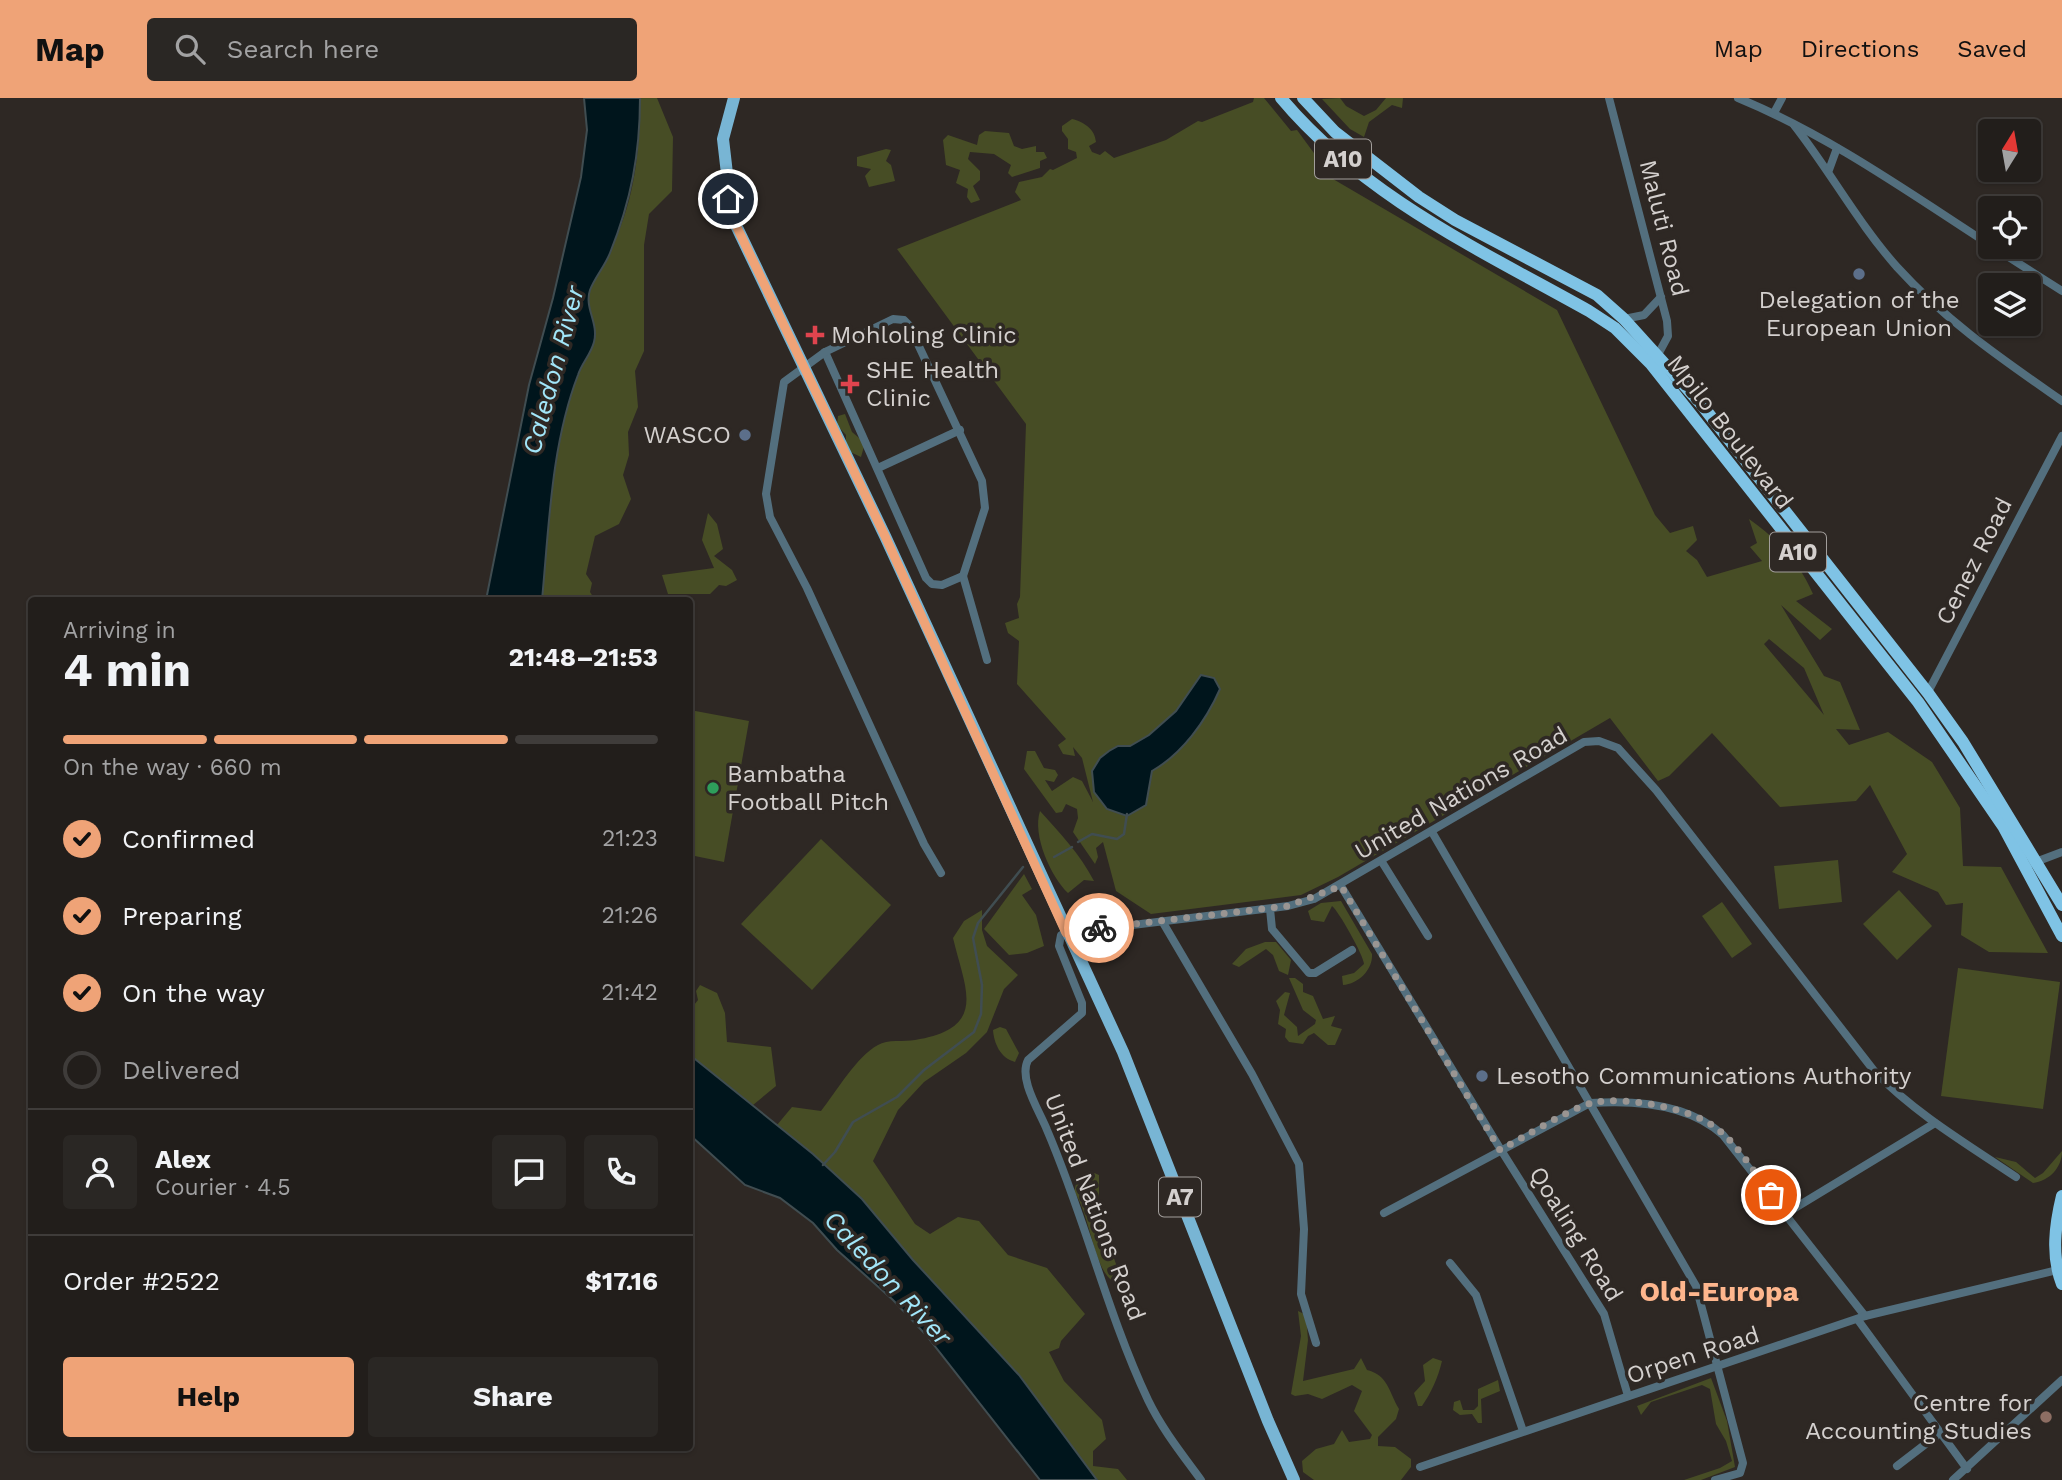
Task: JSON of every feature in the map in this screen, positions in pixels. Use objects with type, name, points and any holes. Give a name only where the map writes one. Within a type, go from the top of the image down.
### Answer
[{"type":"highway","name":"Mpilo Boulevard","points":[[1281,98],[1364,178],[1412,212],[1589,311],[1655,360]]},
{"type":"highway","name":"Mpilo Boulevard","points":[[1303,98],[1335,132],[1419,197],[1455,220],[1597,295],[1624,318],[1923,698],[2003,826],[2062,905]]},
{"type":"highway","name":"Mpilo Boulevard","points":[[2030,865],[2062,936]]},
{"type":"highway","points":[[2062,1196],[2055,1234],[2062,1284]]},
{"type":"main road","name":"A7","points":[[734,98],[723,139],[732,217],[804,365],[1123,1052],[1268,1421],[1294,1480]]},
{"type":"street","name":"Maluti Road","points":[[1609,98],[1661,297],[1668,336],[1655,360]]},
{"type":"street","points":[[1738,98],[1774,113],[1837,148],[1978,238]]},
{"type":"street","points":[[1774,113],[1782,98]]},
{"type":"street","points":[[1794,125],[1829,170],[1847,202],[1896,266],[1955,326],[2062,401]]},
{"type":"street","points":[[1829,170],[1837,148]]},
{"type":"street","points":[[2012,259],[2062,291]]},
{"type":"street","points":[[1624,318],[1644,314],[1661,297]]},
{"type":"street","points":[[941,873],[918,831],[863,706],[770,517],[768,483],[783,383],[825,352],[893,319],[904,320],[909,325],[982,481],[985,508],[963,576],[987,660]]},
{"type":"street","points":[[825,352],[926,578],[932,584],[942,586],[963,576]]},
{"type":"street","points":[[878,468],[960,430]]},
{"type":"street","name":"Cenez Road","points":[[1923,698],[2062,436]]},
{"type":"street","name":"United Nations Road","points":[[1201,1480],[1172,1441],[1148,1399],[1088,1247],[1058,1155],[1027,1082],[1025,1066],[1028,1060],[1082,1013],[1082,1003],[1059,946],[1061,935],[1066,933],[1269,909],[1314,899],[1341,886],[1584,742],[1599,741],[1618,748],[1656,790],[1875,1072],[1897,1094],[1935,1123],[2016,1177]]},
{"type":"street","points":[[1432,832],[1696,1286],[1743,1468],[1740,1472],[1715,1480]]},
{"type":"street","points":[[2030,865],[2062,852]]},
{"type":"street","points":[[1382,862],[1428,936]]},
{"type":"street","name":"Qoaling Road","points":[[1341,886],[1500,1150],[1604,1314],[1628,1396]]},
{"type":"street","points":[[1269,909],[1272,929],[1309,973],[1315,973],[1352,950]]},
{"type":"street","points":[[1162,921],[1252,1074],[1299,1164],[1304,1229],[1301,1294],[1316,1343]]},
{"type":"street","points":[[1384,1213],[1590,1103],[1619,1101],[1649,1104],[1711,1124],[1744,1158],[1862,1318],[1967,1469]]},
{"type":"street","points":[[1785,1214],[1935,1123]]},
{"type":"street","points":[[1451,1263],[1476,1295],[1522,1431]]},
{"type":"street","name":"Orpen Road","points":[[1420,1467],[1862,1318],[2059,1270]]},
{"type":"street","points":[[1953,1480],[2062,1380]]},
{"type":"street","points":[[1898,1465],[1940,1433]]},
{"type":"green space","points":[[640,98],[657,98],[673,137],[672,191],[649,214],[644,245],[644,351],[635,371],[638,407],[628,432],[629,455],[623,475],[631,499],[619,524],[595,536],[586,574],[592,583],[590,592],[593,597],[542,597],[552,486],[562,429],[578,375],[594,342],[590,291],[624,217],[633,184]]},
{"type":"green space","points":[[1254,98],[1264,98],[1291,131],[1297,130],[1333,179],[1557,310],[1655,515],[1670,533],[1693,526],[1697,540],[1686,551],[1697,560],[1707,577],[1762,561],[1750,547],[1757,543],[1749,519],[1769,534],[1786,552],[1813,594],[1796,601],[1832,629],[1820,640],[1781,605],[1824,676],[1840,682],[1860,730],[1836,729],[1849,745],[1888,732],[1932,762],[1960,808],[1963,866],[2001,867],[2048,953],[1989,952],[1961,935],[1963,903],[1946,905],[1938,892],[1892,872],[1907,854],[1870,785],[1856,801],[1780,807],[1712,733],[1669,776],[1658,781],[1610,718],[1338,877],[1301,895],[1151,914],[1116,891],[1103,842],[1096,848],[1098,857],[1095,864],[1073,832],[1078,818],[1077,809],[1066,804],[1062,812],[1056,813],[1024,769],[1027,751],[1035,751],[1044,768],[1055,770],[1058,775],[1054,782],[1045,780],[1052,791],[1073,777],[1082,781],[1093,802],[1082,758],[1073,747],[1075,756],[1063,754],[1058,745],[1066,739],[1017,684],[1019,641],[1008,633],[1005,623],[1019,618],[1017,604],[1020,597],[1026,424],[897,249],[1021,200],[1015,192],[1019,182],[1042,177],[1050,169],[1077,158],[1076,152],[1068,149],[1068,139],[1062,131],[1062,126],[1072,119],[1085,124],[1094,133],[1096,142],[1089,146],[1092,152],[1100,155],[1105,151],[1114,158],[1166,140],[1198,121],[1202,122],[1253,102]],"holes":[[[1769,639],[1804,668],[1824,715],[1764,644]]]},
{"type":"green space","points":[[1340,98],[1346,106],[1364,116],[1376,110],[1386,98],[1403,98],[1402,108],[1392,105],[1369,122],[1364,137],[1350,129],[1322,99]]},
{"type":"green space","points":[[985,131],[1009,133],[1014,146],[1022,149],[1036,146],[1036,152],[1044,152],[1047,158],[1040,161],[1040,168],[1012,177],[1008,173],[1011,165],[994,154],[970,152],[968,159],[980,171],[980,180],[973,186],[980,200],[971,203],[967,197],[968,189],[956,183],[960,170],[946,165],[943,140],[948,135],[977,145],[979,135]]},
{"type":"green space","points":[[891,150],[886,161],[891,165],[895,181],[869,187],[865,176],[871,169],[857,166],[857,157]]},
{"type":"green space","points":[[845,414],[852,432],[865,443],[861,457],[846,450],[846,435],[837,425],[838,416]]},
{"type":"green space","points":[[708,513],[717,524],[723,549],[714,556],[732,570],[737,580],[726,586],[719,585],[710,594],[668,594],[662,575],[714,568],[702,540]]},
{"type":"green space","name":"Bambatha Football Pitch","points":[[693,711],[749,721],[724,862],[693,856]]},
{"type":"green space","points":[[1040,811],[1076,853],[1094,881],[1084,880],[1068,893],[1055,877],[1041,843],[1038,821]]},
{"type":"green space","points":[[821,839],[891,905],[812,990],[741,924]]},
{"type":"green space","points":[[1838,860],[1842,902],[1779,909],[1774,866]]},
{"type":"green space","points":[[1024,874],[1032,889],[1022,895],[1036,915],[1044,946],[1027,953],[1009,955],[984,929]]},
{"type":"green space","points":[[1899,890],[1932,926],[1897,960],[1863,924]]},
{"type":"green space","points":[[1341,901],[1372,954],[1372,960],[1364,975],[1343,985],[1342,976],[1354,973],[1364,964],[1360,952],[1332,906],[1324,922],[1311,920],[1308,911],[1321,903]]},
{"type":"green space","points":[[1722,902],[1752,944],[1732,958],[1702,916]]},
{"type":"green space","points":[[982,910],[982,930],[987,946],[1018,975],[1004,989],[987,1032],[966,1053],[924,1082],[898,1110],[873,1161],[915,1224],[930,1234],[958,1217],[979,1221],[1008,1255],[1047,1268],[1085,1314],[1061,1341],[1059,1348],[1049,1352],[1064,1381],[1102,1420],[1106,1439],[1093,1451],[1093,1466],[1118,1469],[1127,1480],[1097,1480],[1019,1375],[913,1260],[862,1199],[777,1125],[792,1107],[821,1111],[862,1057],[878,1045],[891,1041],[915,1040],[938,1034],[954,1026],[963,1016],[966,990],[953,938],[964,921]]},
{"type":"green space","points":[[1265,942],[1276,942],[1291,960],[1288,975],[1279,971],[1273,955],[1266,949],[1239,967],[1232,964],[1246,949]]},
{"type":"green space","points":[[1958,968],[2060,982],[2043,1109],[1941,1096]]},
{"type":"green space","points":[[1289,978],[1295,978],[1303,984],[1303,992],[1313,996],[1323,1019],[1335,1016],[1331,1026],[1342,1029],[1335,1045],[1328,1045],[1314,1033],[1308,1036],[1303,1044],[1289,1042],[1285,1037],[1286,1029],[1278,1024],[1280,1010],[1276,1001],[1285,992],[1290,993],[1284,1015],[1297,1027],[1298,1036],[1315,1024],[1316,1020],[1303,1010]]},
{"type":"green space","points":[[700,985],[717,993],[725,1013],[727,1042],[771,1047],[776,1086],[753,1105],[693,1057],[693,1006],[698,1000],[696,991]]},
{"type":"green space","points":[[1000,1027],[1006,1029],[1019,1053],[1015,1062],[1005,1057],[996,1045],[993,1030]]},
{"type":"green space","points":[[2062,1151],[2060,1163],[2054,1173],[2033,1183],[1995,1157],[2016,1162],[2035,1178],[2043,1173]]},
{"type":"green space","points":[[1092,1172],[1099,1175],[1099,1197],[1095,1206],[1120,1275],[1120,1280],[1115,1282],[1102,1267],[1074,1192],[1077,1180]]},
{"type":"green space","points":[[1298,1311],[1306,1315],[1308,1340],[1303,1381],[1354,1369],[1361,1358],[1367,1370],[1384,1380],[1399,1409],[1396,1419],[1378,1437],[1378,1446],[1395,1447],[1411,1459],[1411,1467],[1401,1480],[1314,1480],[1303,1472],[1302,1461],[1316,1449],[1334,1444],[1342,1430],[1349,1442],[1370,1439],[1372,1435],[1354,1411],[1362,1391],[1352,1385],[1322,1399],[1308,1394],[1291,1394],[1301,1336]]},
{"type":"green space","points":[[1433,1358],[1442,1361],[1428,1396],[1422,1406],[1418,1406],[1414,1393],[1425,1381],[1423,1365]]},
{"type":"green space","points":[[1711,1378],[1727,1421],[1735,1467],[1701,1480],[1684,1480],[1732,1461],[1726,1441],[1716,1424],[1710,1389],[1702,1385],[1651,1402],[1641,1415],[1637,1406]]},
{"type":"green space","points":[[1498,1380],[1500,1391],[1481,1399],[1482,1423],[1478,1423],[1472,1414],[1460,1415],[1453,1410],[1454,1402],[1460,1400],[1463,1410],[1474,1410],[1478,1406],[1478,1389]]},
{"type":"water","name":"Caledon River","points":[[584,98],[640,98],[633,177],[624,215],[610,253],[590,290],[594,342],[578,375],[562,429],[552,486],[542,597],[487,597],[529,385],[553,298],[581,177],[587,130]]},
{"type":"water","points":[[1201,675],[1214,678],[1220,689],[1192,736],[1173,756],[1152,771],[1146,805],[1127,816],[1107,809],[1094,792],[1092,771],[1100,758],[1118,746],[1130,746],[1149,735],[1176,711]]},
{"type":"water","name":"Caledon River","points":[[693,1057],[813,1154],[862,1199],[913,1260],[1019,1375],[1097,1480],[1040,1480],[926,1335],[893,1300],[837,1250],[813,1223],[780,1198],[745,1185],[693,1138]]},
{"type":"waterway","points":[[1078,842],[1092,834],[1117,839],[1124,834],[1127,814]]},
{"type":"waterway","points":[[1054,857],[1072,847]]},
{"type":"waterway","points":[[823,1165],[835,1152],[853,1122],[897,1097],[924,1070],[974,1032],[981,1014],[982,985],[973,938],[978,923],[1023,867]]},
{"type":"way so far","points":[[1099,928],[1288,906],[1314,899],[1341,886],[1500,1150],[1590,1103],[1619,1101],[1649,1104],[1711,1124],[1744,1158],[1771,1195]]},
{"type":"place","name":"Delegation of the European Union","points":[[1859,274]]},
{"type":"place","name":"Mohloling Clinic","points":[[815,335]]},
{"type":"place","name":"SHE Health Clinic","points":[[850,384]]},
{"type":"place","name":"WASCO","points":[[745,435]]},
{"type":"place","name":"Bambatha Football Pitch","points":[[713,788]]},
{"type":"place","name":"Lesotho Communications Authority","points":[[1482,1076]]},
{"type":"place","name":"Centre for Accounting Studies","points":[[2046,1417]]},
{"type":"district","name":"Old-Europa","points":[[1719,1291]]},
{"type":"route","points":[[728,199],[732,217],[885,536],[1066,933],[1099,928]]}]
